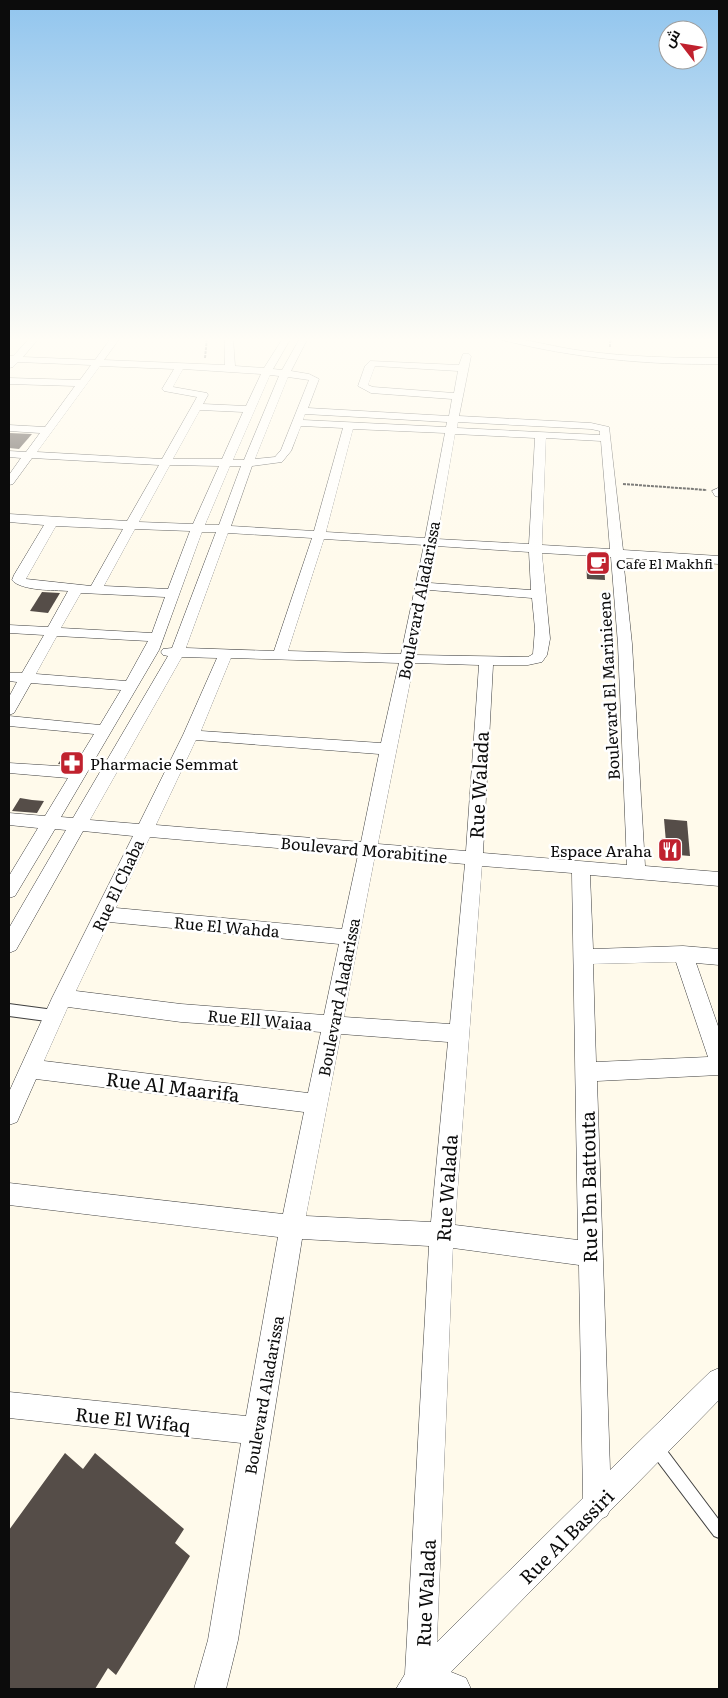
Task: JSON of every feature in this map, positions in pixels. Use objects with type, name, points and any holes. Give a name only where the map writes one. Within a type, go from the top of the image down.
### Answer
[{"type":"street","points":[[9,482],[58,417]]},
{"type":"street","points":[[95,590],[130,524],[191,417]]},
{"type":"street","points":[[9,891],[132,686],[154,644],[198,527],[247,417]]},
{"type":"street","points":[[9,945],[177,653],[222,529],[267,417]]},
{"type":"street","points":[[9,454],[165,462],[268,462],[281,458],[286,451],[300,417]]},
{"type":"street","points":[[298,423],[451,432],[606,438],[605,429],[591,426],[421,417]]},
{"type":"street","name":"Boulevard Aladarissa","points":[[210,1689],[223,1640],[292,1228],[367,849],[423,586],[454,419]]},
{"type":"street","points":[[280,655],[319,536],[349,425]]},
{"type":"street","points":[[9,428],[49,430]]},
{"type":"street","points":[[9,628],[51,631],[154,644],[177,653],[486,661],[528,661],[540,657],[542,652],[542,622],[534,549],[541,435]]},
{"type":"street","name":"Boulevard El Marinieene","points":[[606,438],[625,644],[636,872]]},
{"type":"street","points":[[9,518],[52,522],[198,527],[719,560]]},
{"type":"street","points":[[52,522],[20,575],[19,580],[23,583],[95,590],[173,593]]},
{"type":"street","points":[[423,586],[538,594]]},
{"type":"street","points":[[9,710],[76,588]]},
{"type":"street","name":"Rue El Chaba","points":[[9,1115],[58,1007],[191,735],[225,654]]},
{"type":"street","name":"Rue Walada","points":[[416,1685],[442,1235],[474,858],[486,661]]},
{"type":"street","points":[[9,677],[132,686]]},
{"type":"street","points":[[9,721],[105,730]]},
{"type":"street","points":[[191,735],[388,749]]},
{"type":"street","points":[[9,768],[79,773]]},
{"type":"street","name":"Boulevard Morabitine","points":[[9,818],[719,880]]},
{"type":"street","name":"Rue Ibn Battouta","points":[[581,868],[597,1506]]},
{"type":"street","name":"Rue El Wahda","points":[[104,914],[350,938]]},
{"type":"street","points":[[583,957],[683,954],[719,957]]},
{"type":"street","points":[[683,954],[719,1058]]},
{"type":"street","points":[[9,1010],[58,1007]]},
{"type":"street","name":"Rue Ell Waiaa","points":[[58,1007],[181,1013],[459,1034]]},
{"type":"street","points":[[586,1072],[719,1066]]},
{"type":"street","name":"Rue Al Maarifa","points":[[31,1069],[316,1104]]},
{"type":"street","points":[[9,1194],[292,1228],[442,1235],[590,1254]]},
{"type":"street","name":"Rue Al Bassiri","points":[[416,1685],[597,1506],[719,1381]]},
{"type":"street","name":"Rue El Wifaq","points":[[9,1405],[257,1431]]},
{"type":"street","name":"Boulevard Aladarissa","points":[[223,1640],[223,1689]]},
{"type":"street","points":[[416,1685],[455,1689]]},
{"type":"lane","points":[[655,1446],[719,1531]]},
{"type":"path","points":[[610,483],[719,492]]},
{"type":"building","points":[[9,433],[32,434],[19,449],[9,448]]},
{"type":"building","points":[[586,560],[604,561],[605,580],[587,579]]},
{"type":"building","points":[[42,592],[60,593],[48,613],[30,611]]},
{"type":"building","points":[[65,753],[79,755],[73,765],[58,764]]},
{"type":"building","points":[[20,798],[44,801],[37,813],[12,811]]},
{"type":"building","points":[[664,819],[687,821],[690,856],[667,854]]},
{"type":"building","points":[[65,1453],[83,1469],[95,1453],[184,1529],[175,1543],[190,1556],[116,1675],[108,1668],[95,1689],[9,1689],[9,1530]]},
{"type":"place","name":"Cafe El Makhfi","points":[[598,563]]},
{"type":"place","name":"Pharmacie Semmat","points":[[72,763]]},
{"type":"place","name":"Espace Araha","points":[[670,850]]}]
